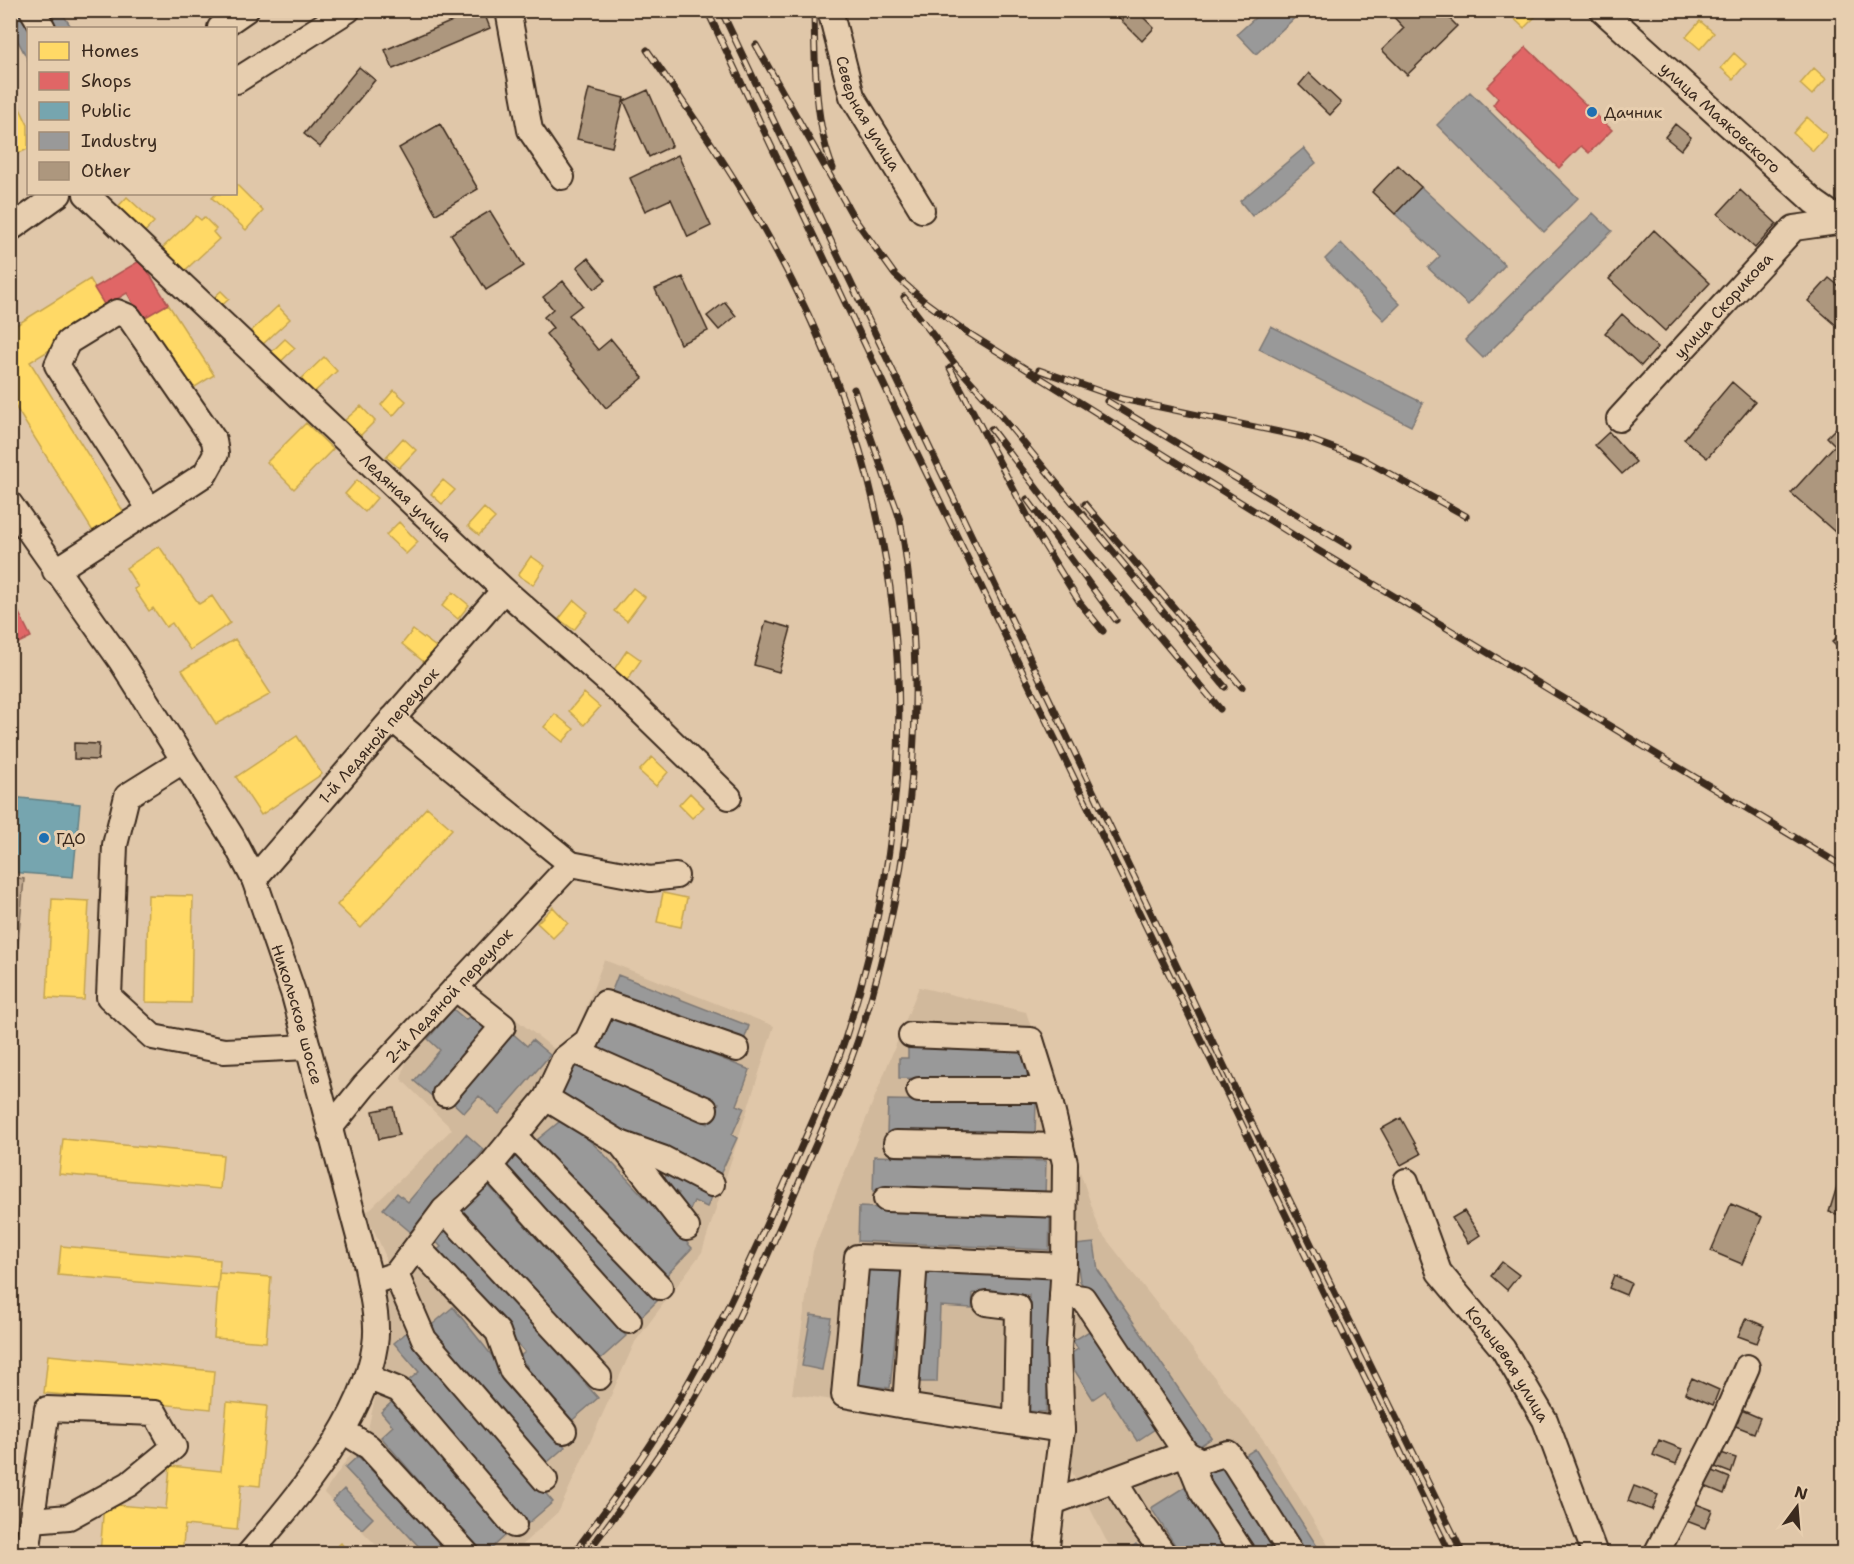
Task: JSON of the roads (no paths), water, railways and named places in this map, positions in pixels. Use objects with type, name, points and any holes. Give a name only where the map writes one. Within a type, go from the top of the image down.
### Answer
[{"type":"street","points":[[32,10],[42,27]]},
{"type":"street","points":[[221,27],[246,10]]},
{"type":"street","points":[[237,80],[348,10]]},
{"type":"street","points":[[508,10],[530,130],[562,177]]},
{"type":"street","name":"Северная улица","points":[[830,10],[852,96],[922,210]]},
{"type":"street","name":"улица Маяковского","points":[[1602,10],[1814,202],[1843,222]]},
{"type":"street","points":[[10,229],[58,195]]},
{"type":"street","name":"Ледяная улица","points":[[88,195],[504,590],[626,697],[729,797]]},
{"type":"street","name":"улица Скорикова","points":[[1618,419],[1794,228],[1843,222]]},
{"type":"street","points":[[55,571],[150,510],[205,474],[216,454],[214,440],[129,318],[117,312],[68,342],[57,365],[150,510]]},
{"type":"street","name":"Никольское шоссе","points":[[10,504],[55,571],[121,661],[232,837],[254,879],[294,995],[370,1283],[375,1343],[367,1377],[343,1431],[249,1554]]},
{"type":"street","name":"1-й Ледяной переулок","points":[[254,879],[504,590]]},
{"type":"street","points":[[392,719],[571,864],[650,879],[676,876]]},
{"type":"street","points":[[183,761],[127,796],[115,845],[109,997],[153,1037],[224,1051],[308,1047]]},
{"type":"street","name":"2-й Ледяной переулок","points":[[330,1128],[364,1086],[571,864]]},
{"type":"street","points":[[445,1094],[503,1026],[455,988]]},
{"type":"street","points":[[370,1283],[396,1274],[444,1210],[490,1166],[546,1098],[564,1059],[587,1041],[605,1003],[737,1049]]},
{"type":"street","points":[[910,1035],[1031,1040],[1061,1146],[1065,1162],[1064,1266],[1059,1349],[1062,1430],[1046,1554]]},
{"type":"street","points":[[574,1051],[705,1109]]},
{"type":"street","points":[[919,1090],[1046,1090]]},
{"type":"street","points":[[546,1098],[620,1143],[662,1158],[712,1184]]},
{"type":"street","points":[[514,1136],[660,1287]]},
{"type":"street","points":[[620,1143],[687,1228]]},
{"type":"street","points":[[896,1143],[1061,1146]]},
{"type":"street","points":[[490,1166],[629,1321]]},
{"type":"street","name":"Кольцевая улица","points":[[1406,1180],[1438,1272],[1503,1349],[1545,1420],[1595,1554]]},
{"type":"street","points":[[886,1199],[1063,1205]]},
{"type":"street","points":[[444,1210],[599,1377]]},
{"type":"street","points":[[417,1247],[498,1332],[512,1371],[564,1431]]},
{"type":"street","points":[[1062,1430],[844,1395],[857,1257],[1064,1266]]},
{"type":"street","points":[[905,1406],[915,1259]]},
{"type":"street","points":[[396,1274],[424,1339],[545,1480]]},
{"type":"street","points":[[1062,1295],[1083,1298],[1186,1453],[1201,1490],[1243,1554]]},
{"type":"street","points":[[986,1303],[1018,1307],[1016,1422]]},
{"type":"street","points":[[1656,1554],[1718,1433],[1747,1367]]},
{"type":"street","points":[[367,1377],[399,1390],[514,1525]]},
{"type":"street","points":[[28,1554],[32,1520],[47,1408],[155,1413],[174,1447],[129,1484],[69,1517],[32,1520]]},
{"type":"street","points":[[343,1431],[369,1447],[467,1554]]},
{"type":"street","points":[[1053,1502],[1186,1453],[1201,1461],[1228,1453],[1292,1554]]},
{"type":"street","points":[[1114,1480],[1136,1516],[1164,1554]]},
{"type":"railway","points":[[707,10],[903,425],[1450,1554]]},
{"type":"railway","points":[[721,10],[1238,1095],[1463,1554]]},
{"type":"railway","points":[[814,10],[815,70],[819,111],[822,131],[833,168]]},
{"type":"railway","points":[[756,45],[854,218],[895,275],[924,301],[965,331],[1319,551],[1844,867]]},
{"type":"railway","points":[[573,1554],[645,1453],[700,1362],[758,1243],[836,1064],[850,1023],[877,919],[893,817],[899,716],[894,617],[878,518],[851,421],[813,325],[764,229],[693,116],[647,50]]},
{"type":"railway","points":[[904,297],[955,364],[993,406],[1225,687]]},
{"type":"railway","points":[[950,368],[1036,532],[1080,603],[1103,631]]},
{"type":"railway","points":[[1039,370],[1122,399],[1303,437],[1363,459],[1466,516]]},
{"type":"railway","points":[[586,1554],[678,1426],[739,1316],[779,1231],[838,1094],[862,1028],[880,968],[894,906],[912,779],[915,715],[914,651],[910,588],[900,519],[854,389]]},
{"type":"railway","points":[[1107,401],[1349,546]]},
{"type":"railway","points":[[991,429],[1057,515],[1220,709]]},
{"type":"railway","points":[[1027,499],[1116,620]]},
{"type":"railway","points":[[1085,504],[1242,687]]},
{"type":"place","name":"Дачник","points":[[1592,112]]},
{"type":"place","name":"ГДО","points":[[44,838]]}]
